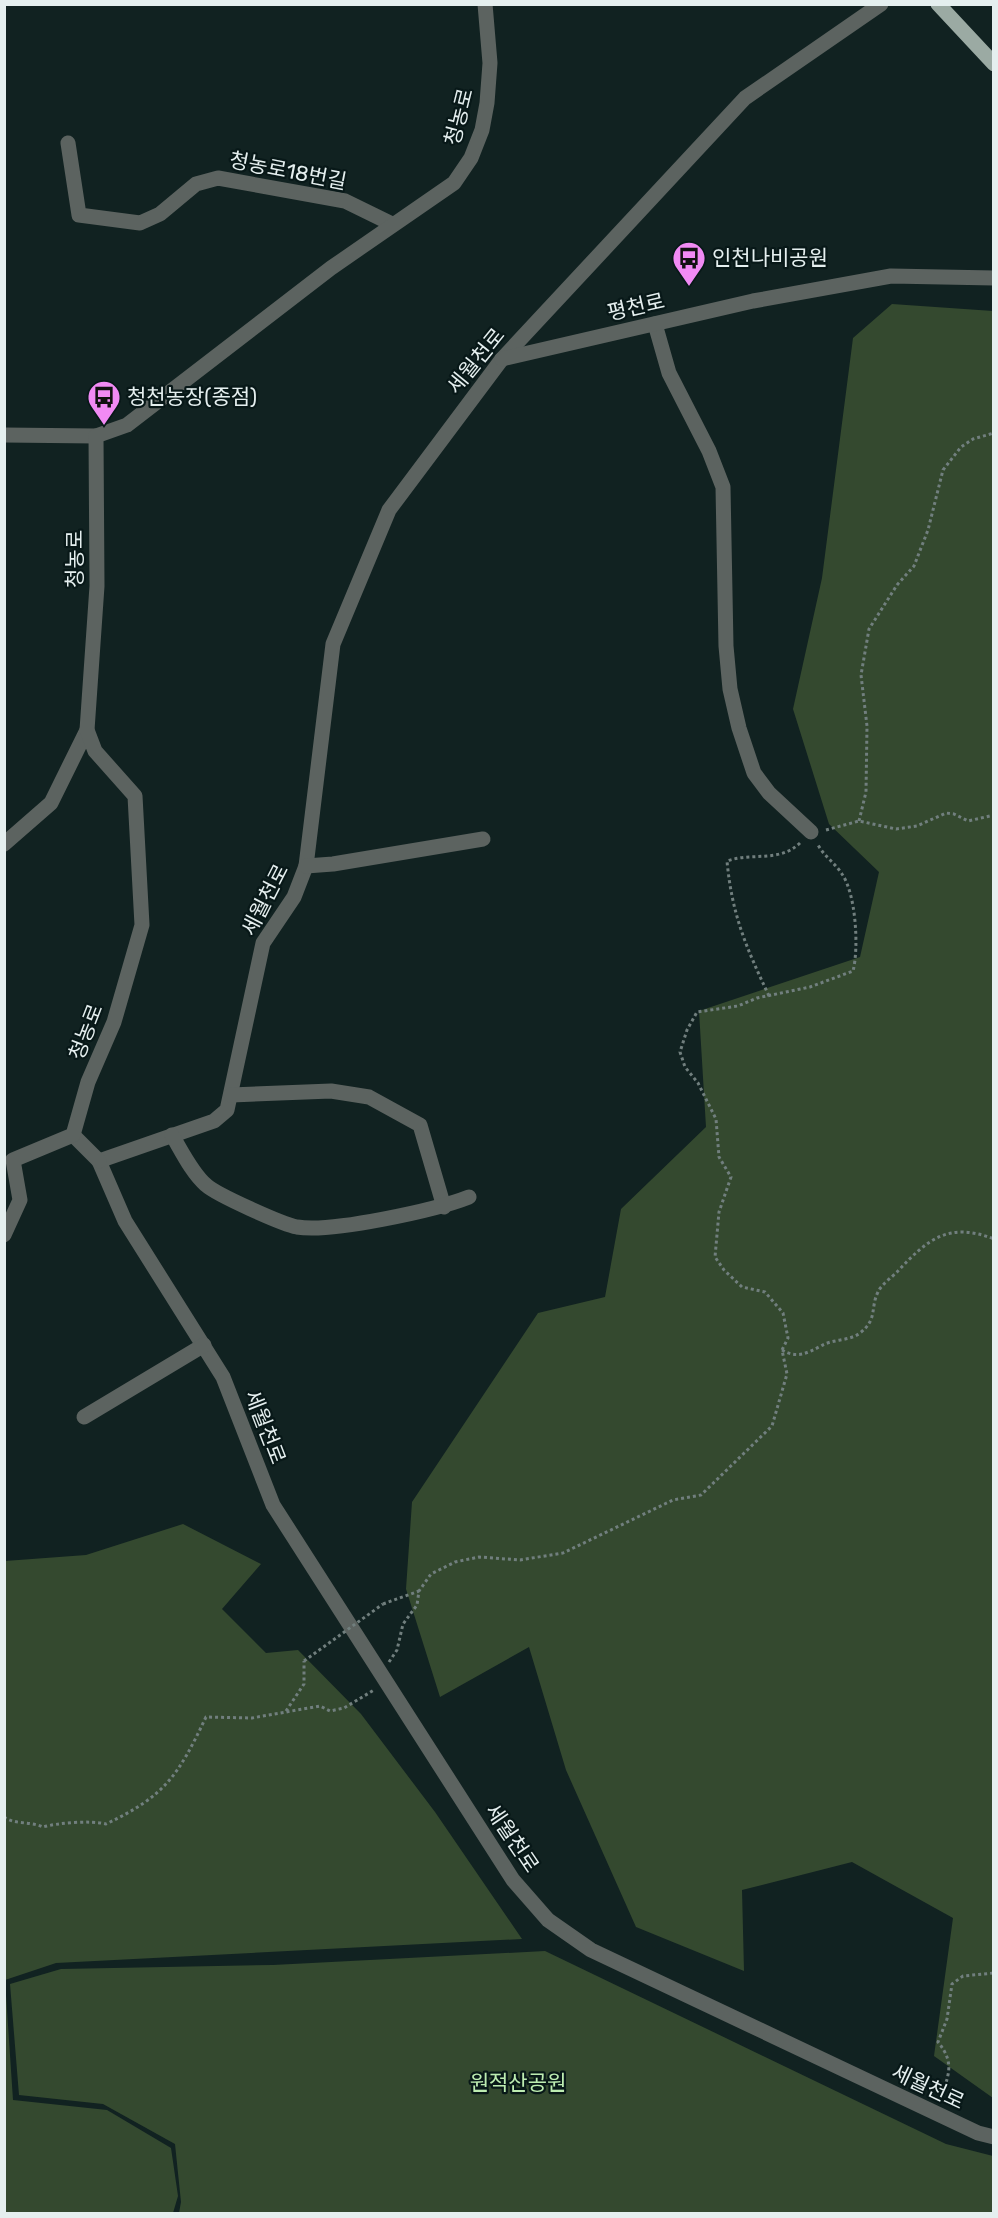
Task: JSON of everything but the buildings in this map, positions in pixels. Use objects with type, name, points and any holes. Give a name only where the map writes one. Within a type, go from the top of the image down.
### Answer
[{"type":"main road","points":[[938,4],[993,64]]},
{"type":"street","name":"청농로","points":[[73,1135],[88,1082],[114,1022],[142,925],[135,796],[95,751],[87,730],[97,586],[96,436],[128,424],[392,224],[454,183],[471,158],[482,130],[488,103],[490,63],[485,4]]},
{"type":"street","name":"세월천로","points":[[99,1161],[214,1121],[227,1110],[263,942],[294,897],[306,866],[333,644],[390,510],[502,359],[745,98],[881,4]]},
{"type":"street","name":"청농로18번길","points":[[68,142],[79,215],[140,223],[160,214],[196,184],[218,178],[345,201],[392,224]]},
{"type":"street","name":"평천로","points":[[502,359],[753,301],[891,276],[993,278]]},
{"type":"street","points":[[655,324],[669,373],[709,451],[723,487],[726,646],[730,689],[739,728],[754,774],[769,792],[811,832]]},
{"type":"street","points":[[4,435],[96,436]]},
{"type":"street","points":[[4,844],[51,803],[87,730]]},
{"type":"street","name":"세월천로","points":[[306,866],[333,864],[483,839]]},
{"type":"street","points":[[231,1095],[331,1091],[369,1097],[420,1125],[444,1207]]},
{"type":"street","name":"세월천로","points":[[73,1135],[99,1161],[125,1221],[223,1377],[273,1505],[513,1880],[548,1920],[591,1950],[934,2113],[978,2133],[993,2137]]},
{"type":"street","points":[[4,1235],[20,1200],[9,1158],[73,1135]]},
{"type":"street","points":[[172,1135],[204,1184],[222,1196],[297,1227],[343,1225],[444,1207],[469,1197]]},
{"type":"street","points":[[84,1417],[204,1345]]},
{"type":"path","points":[[858,821],[866,792],[867,726],[861,675],[869,629],[897,585],[914,566],[928,530],[943,470],[961,447],[974,439],[993,433]]},
{"type":"path","points":[[769,996],[741,934],[731,898],[727,861],[743,855],[776,857],[793,849],[811,832],[858,821],[896,829],[917,826],[946,813],[968,821],[993,815]]},
{"type":"path","points":[[4,1817],[16,1822],[33,1822],[43,1827],[62,1822],[69,1825],[97,1822],[106,1824],[142,1807],[168,1783],[189,1754],[206,1717],[252,1718],[304,1707],[320,1706],[330,1711],[344,1708],[383,1677],[397,1650],[403,1624],[417,1605],[419,1591],[431,1574],[455,1562],[479,1557],[520,1560],[563,1554],[673,1500],[701,1495],[772,1426],[787,1374],[782,1350],[788,1338],[783,1313],[765,1292],[742,1287],[724,1270],[716,1257],[719,1212],[731,1177],[718,1157],[716,1119],[698,1083],[685,1067],[681,1052],[687,1030],[697,1012],[738,1006],[757,998],[810,987],[854,971],[856,960],[851,892],[843,874],[823,854],[811,832]]},
{"type":"path","points":[[782,1350],[791,1356],[803,1355],[822,1344],[859,1334],[874,1317],[878,1292],[914,1254],[939,1235],[955,1232],[993,1239]]},
{"type":"path","points":[[286,1712],[304,1684],[304,1661],[383,1604],[419,1591]]},
{"type":"path","points":[[934,2113],[948,2079],[948,2054],[938,2042],[947,2019],[952,1984],[963,1976],[993,1973]]},
{"type":"green space","points":[[892,304],[993,311],[993,2098],[934,2056],[953,1918],[852,1862],[742,1890],[744,1971],[636,1927],[566,1770],[529,1647],[440,1697],[406,1589],[412,1502],[538,1313],[605,1297],[621,1209],[706,1127],[699,1011],[860,957],[879,872],[829,824],[793,709],[822,578],[853,338]]},
{"type":"green space","points":[[183,1524],[261,1564],[222,1609],[266,1653],[298,1650],[361,1714],[435,1812],[522,1939],[56,1963],[5,1980],[5,1561],[86,1555]]},
{"type":"green space","name":"원적산공원","points":[[545,1951],[946,2144],[993,2156],[993,2213],[179,2213],[181,2202],[175,2144],[103,2104],[19,2095],[10,1984],[61,1969],[273,1965]]},
{"type":"green space","points":[[5,1980],[13,2100],[107,2110],[171,2148],[178,2196],[173,2213],[5,2213]]},
{"type":"place","name":"인천나비공원","points":[[689,287]]},
{"type":"place","name":"청천농장(종점)","points":[[104,426]]}]
